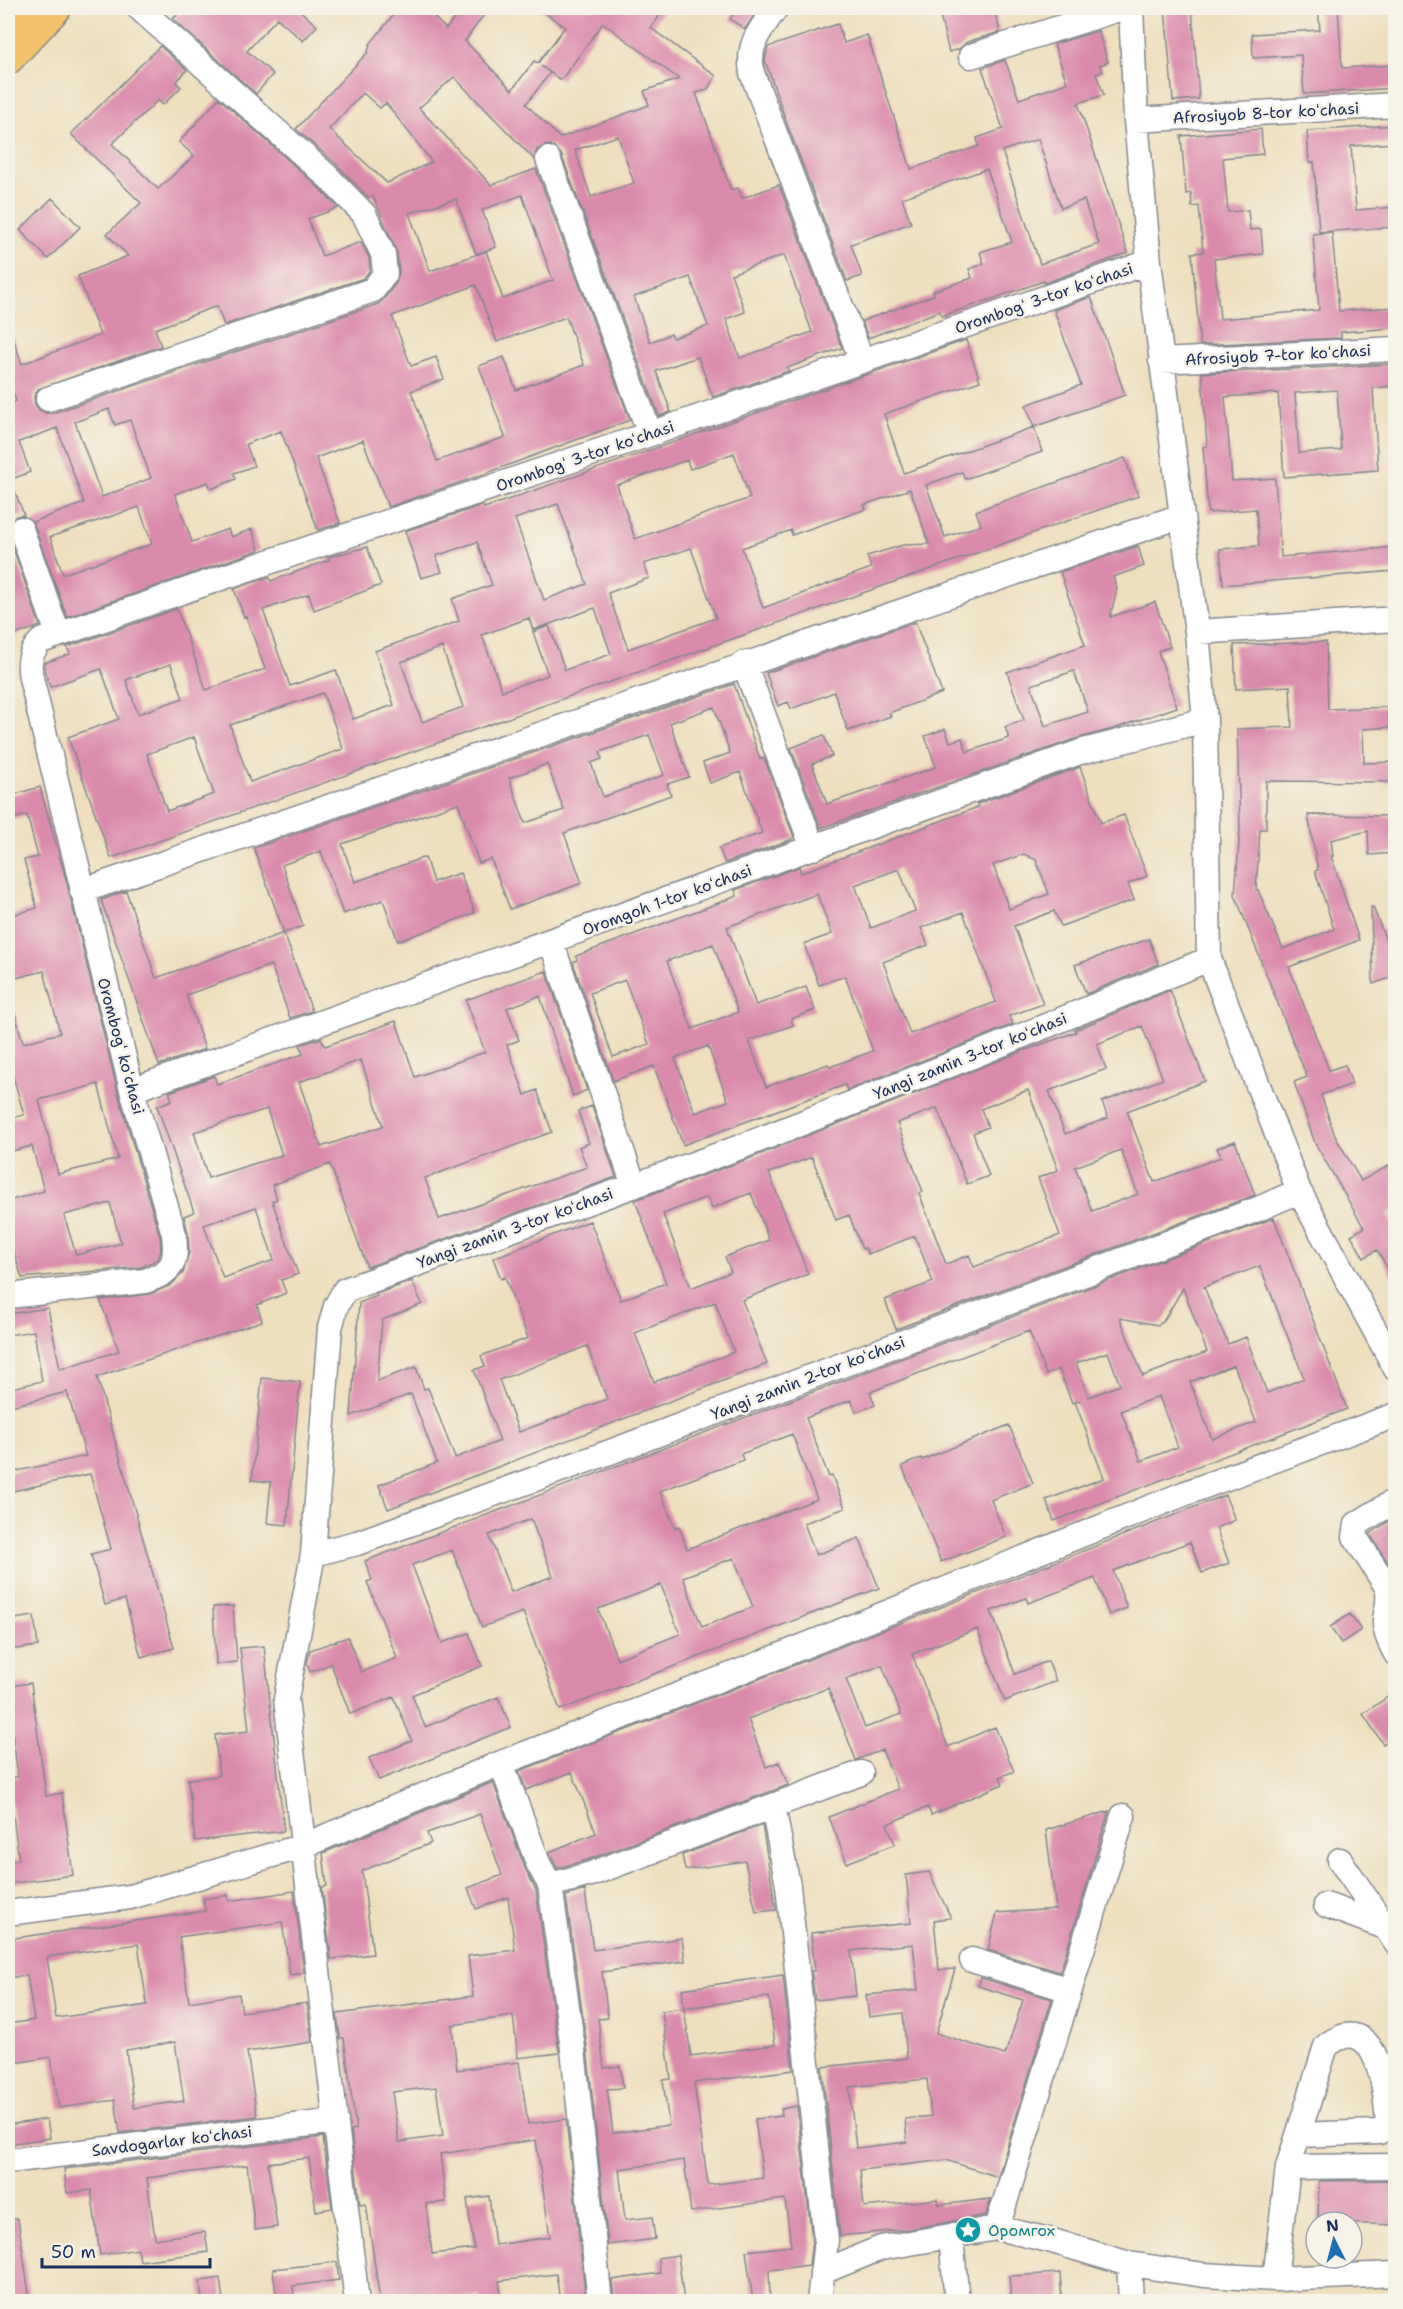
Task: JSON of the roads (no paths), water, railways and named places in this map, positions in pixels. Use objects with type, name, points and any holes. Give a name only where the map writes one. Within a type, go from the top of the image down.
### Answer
[{"type":"main road","points":[[8,25],[25,8]]},
{"type":"main road","points":[[8,59],[56,8]]},
{"type":"street","points":[[48,399],[373,290],[385,274],[383,254],[364,214],[327,176],[139,8]]},
{"type":"street","points":[[776,8],[752,44],[749,59],[752,73],[862,361]]},
{"type":"street","points":[[971,56],[1122,8]]},
{"type":"street","points":[[1131,8],[1136,120],[1149,262],[1197,632],[1205,720],[1209,959],[1299,1191],[1395,1369]]},
{"type":"street","name":"Afrosiyob 8-tor koʻchasi","points":[[1136,120],[1395,105]]},
{"type":"street","points":[[548,159],[650,434]]},
{"type":"street","name":"Orombogʻ 3-tor koʻchasi","points":[[30,659],[33,648],[41,641],[58,634],[1149,262]]},
{"type":"street","name":"Afrosiyob 7-tor koʻchasi","points":[[1161,361],[1395,349]]},
{"type":"street","points":[[82,891],[744,663],[1181,516]]},
{"type":"street","points":[[21,529],[58,634]]},
{"type":"street","points":[[1197,632],[1395,619]]},
{"type":"street","name":"Orombogʻ koʻchasi","points":[[8,1296],[146,1281],[161,1276],[172,1266],[176,1254],[174,1234],[132,1090],[82,891],[31,678],[30,659]]},
{"type":"street","points":[[744,663],[813,848]]},
{"type":"street","name":"Oromgoh 1-tor koʻchasi","points":[[132,1090],[1080,752],[1205,720]]},
{"type":"street","points":[[551,941],[634,1186]]},
{"type":"street","name":"Yangi zamin 3-tor koʻchasi","points":[[303,1846],[286,1699],[313,1554],[330,1328],[336,1306],[345,1290],[742,1146],[1209,959]]},
{"type":"street","name":"Yangi zamin 2-tor koʻchasi","points":[[313,1554],[357,1543],[610,1452],[1258,1209],[1299,1191]]},
{"type":"street","points":[[8,1913],[130,1897],[303,1846],[501,1763],[754,1666],[1186,1493],[1395,1415]]},
{"type":"street","points":[[1395,1500],[1357,1524],[1355,1530],[1356,1537],[1387,1587],[1390,1597],[1385,1618],[1386,1628],[1395,1654]]},
{"type":"street","points":[[501,1763],[538,1863],[550,1885],[573,2049],[600,2301]]},
{"type":"street","points":[[550,1885],[591,1874],[861,1773]]},
{"type":"street","points":[[773,1806],[788,1886],[826,2240],[819,2301]]},
{"type":"street","points":[[997,2228],[1123,1816]]},
{"type":"street","points":[[303,1846],[357,2301]]},
{"type":"street","points":[[1340,1860],[1390,1935]]},
{"type":"street","points":[[1326,1905],[1390,1935]]},
{"type":"street","points":[[972,1960],[1070,1990]]},
{"type":"street","points":[[1275,2279],[1287,2167],[1326,2046],[1338,2037],[1363,2038],[1371,2046],[1380,2070],[1388,2125],[1379,2132],[1299,2135]]},
{"type":"street","name":"Savdogarlar koʻchasi","points":[[8,2161],[336,2121]]},
{"type":"street","points":[[1287,2167],[1395,2166]]},
{"type":"street","points":[[822,2272],[881,2248],[997,2228],[1049,2240],[1129,2264],[1204,2275],[1275,2279],[1395,2274]]},
{"type":"street","points":[[951,2236],[957,2301]]},
{"type":"street","points":[[1129,2264],[1131,2301]]},
{"type":"place","name":"Оромгох","points":[[968,2230]]}]
